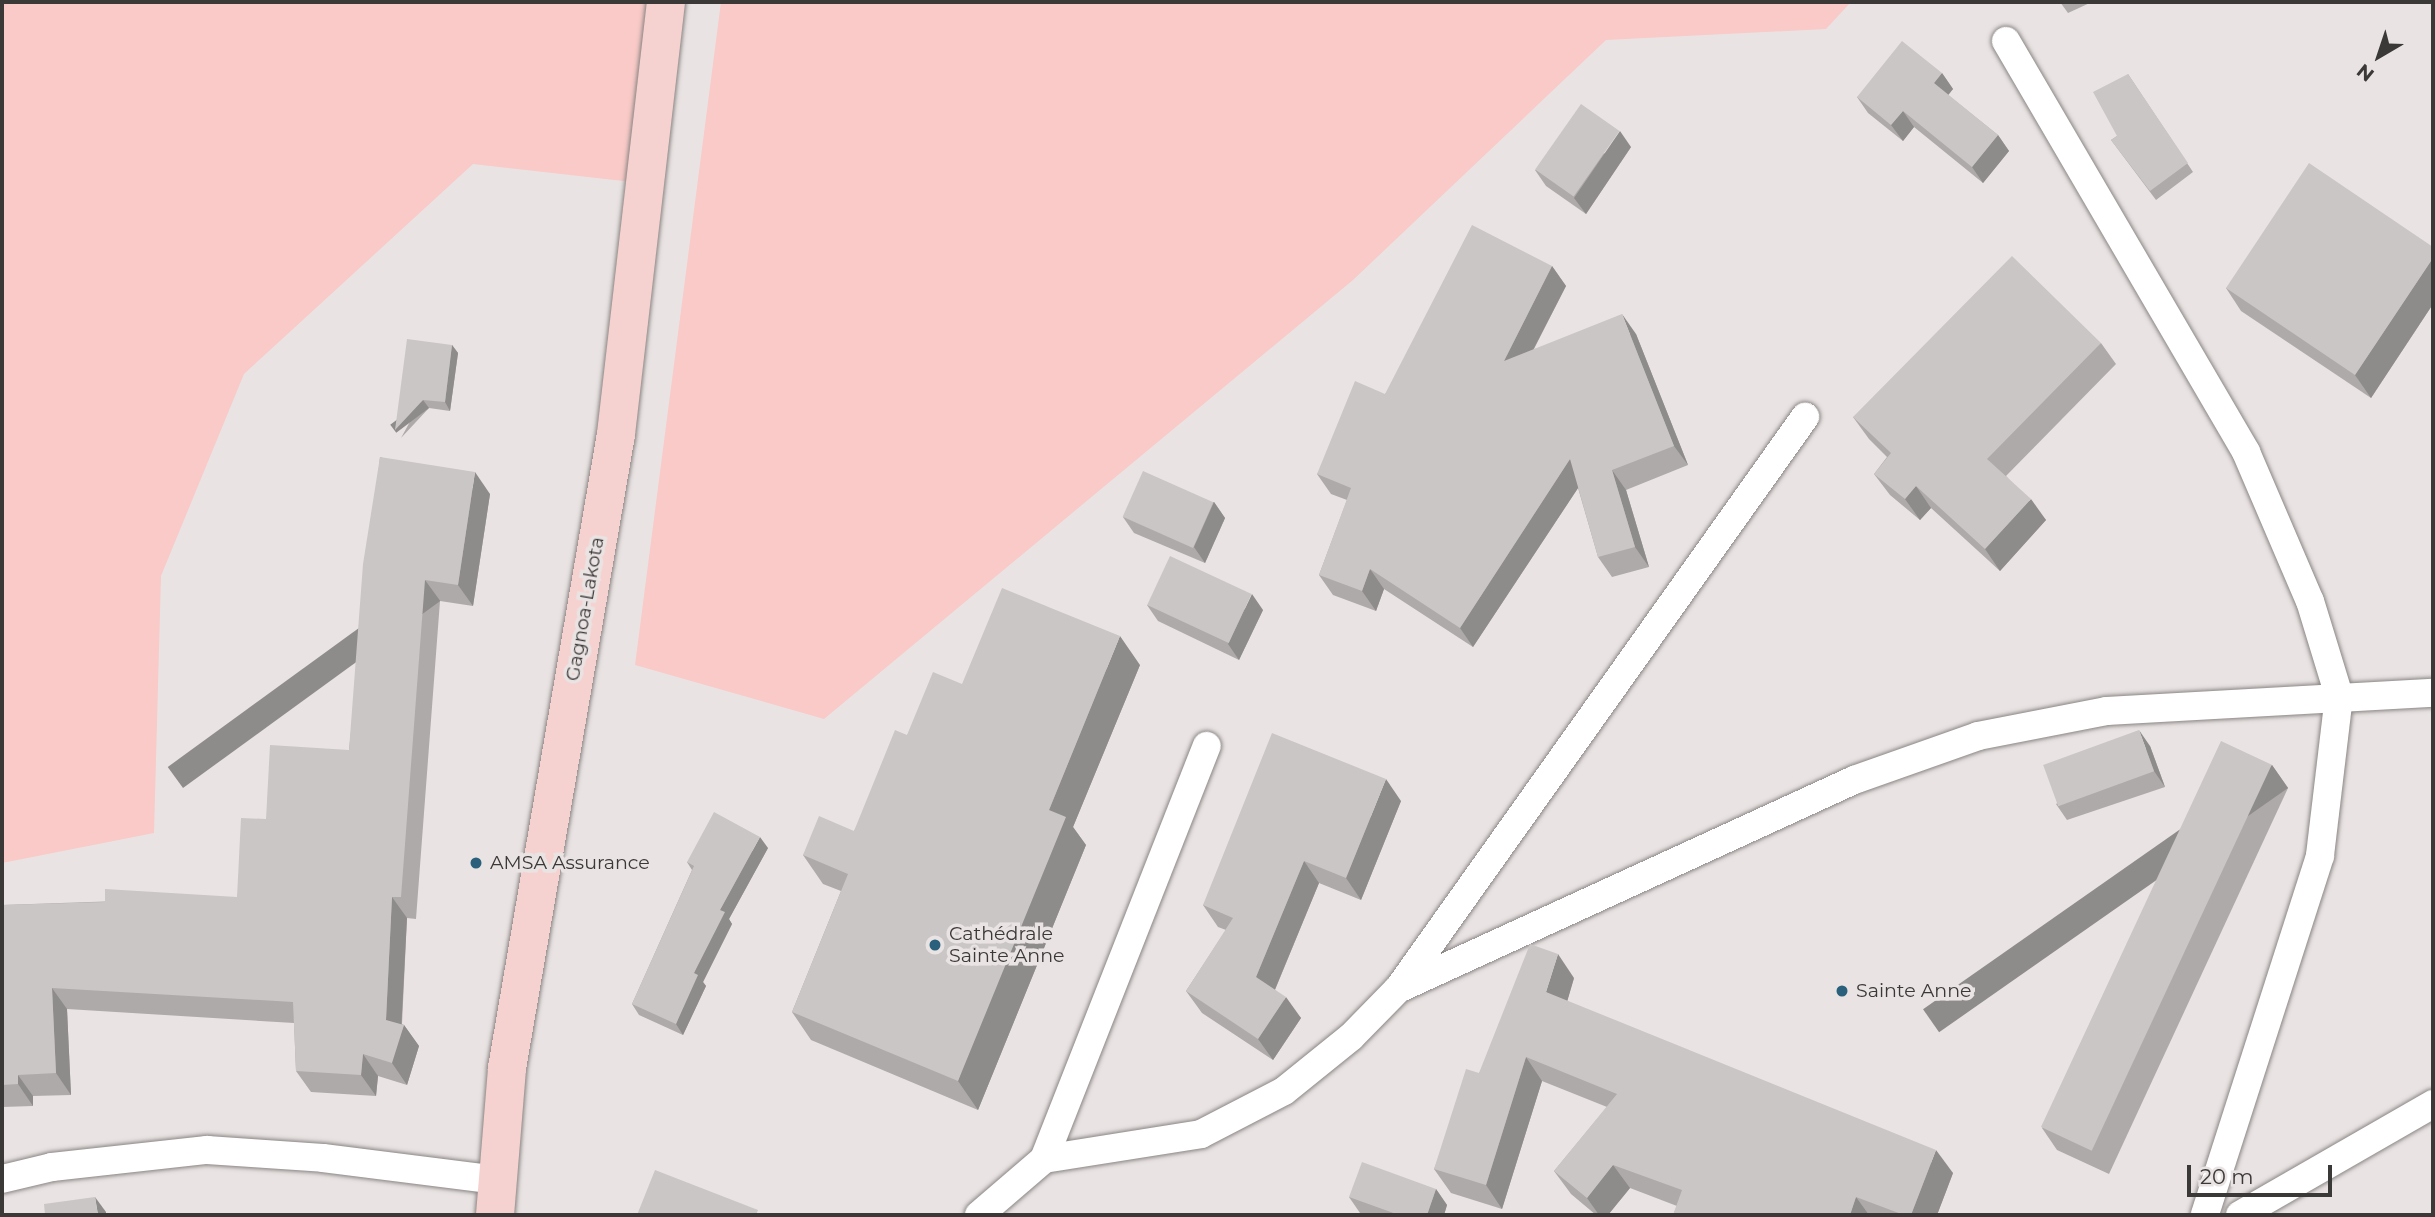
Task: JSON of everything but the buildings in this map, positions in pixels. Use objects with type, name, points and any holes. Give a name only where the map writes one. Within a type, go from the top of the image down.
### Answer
[{"type":"main road","name":"Gagnoa-Lakota","points":[[497,1198],[509,1055],[616,434],[666,2]]},
{"type":"lane","points":[[2006,41],[2246,452],[2310,601],[2339,696],[2320,856],[2205,1215]]},
{"type":"lane","points":[[1044,1160],[1201,1134],[1284,1091],[1351,1037],[1398,989],[1805,416]]},
{"type":"lane","points":[[1398,989],[1854,780],[1978,736],[2107,711],[2339,696],[2433,693]]},
{"type":"lane","points":[[979,1215],[1044,1160],[1207,746]]},
{"type":"lane","points":[[2240,1215],[2433,1104]]},
{"type":"lane","points":[[2,1179],[52,1167],[207,1150],[323,1157],[497,1198]]},
{"type":"shaded area","points":[[2,2],[647,2],[632,182],[473,164],[244,374],[161,576],[154,833],[2,863]]},
{"type":"shaded area","points":[[721,2],[1851,2],[1826,29],[1606,40],[1353,280],[824,719],[635,665]]},
{"type":"place","name":"AMSA Assurance","points":[[476,863]]},
{"type":"place","name":"Cathédrale Sainte Anne","points":[[935,945]]},
{"type":"place","name":"Sainte Anne","points":[[1842,991]]}]
